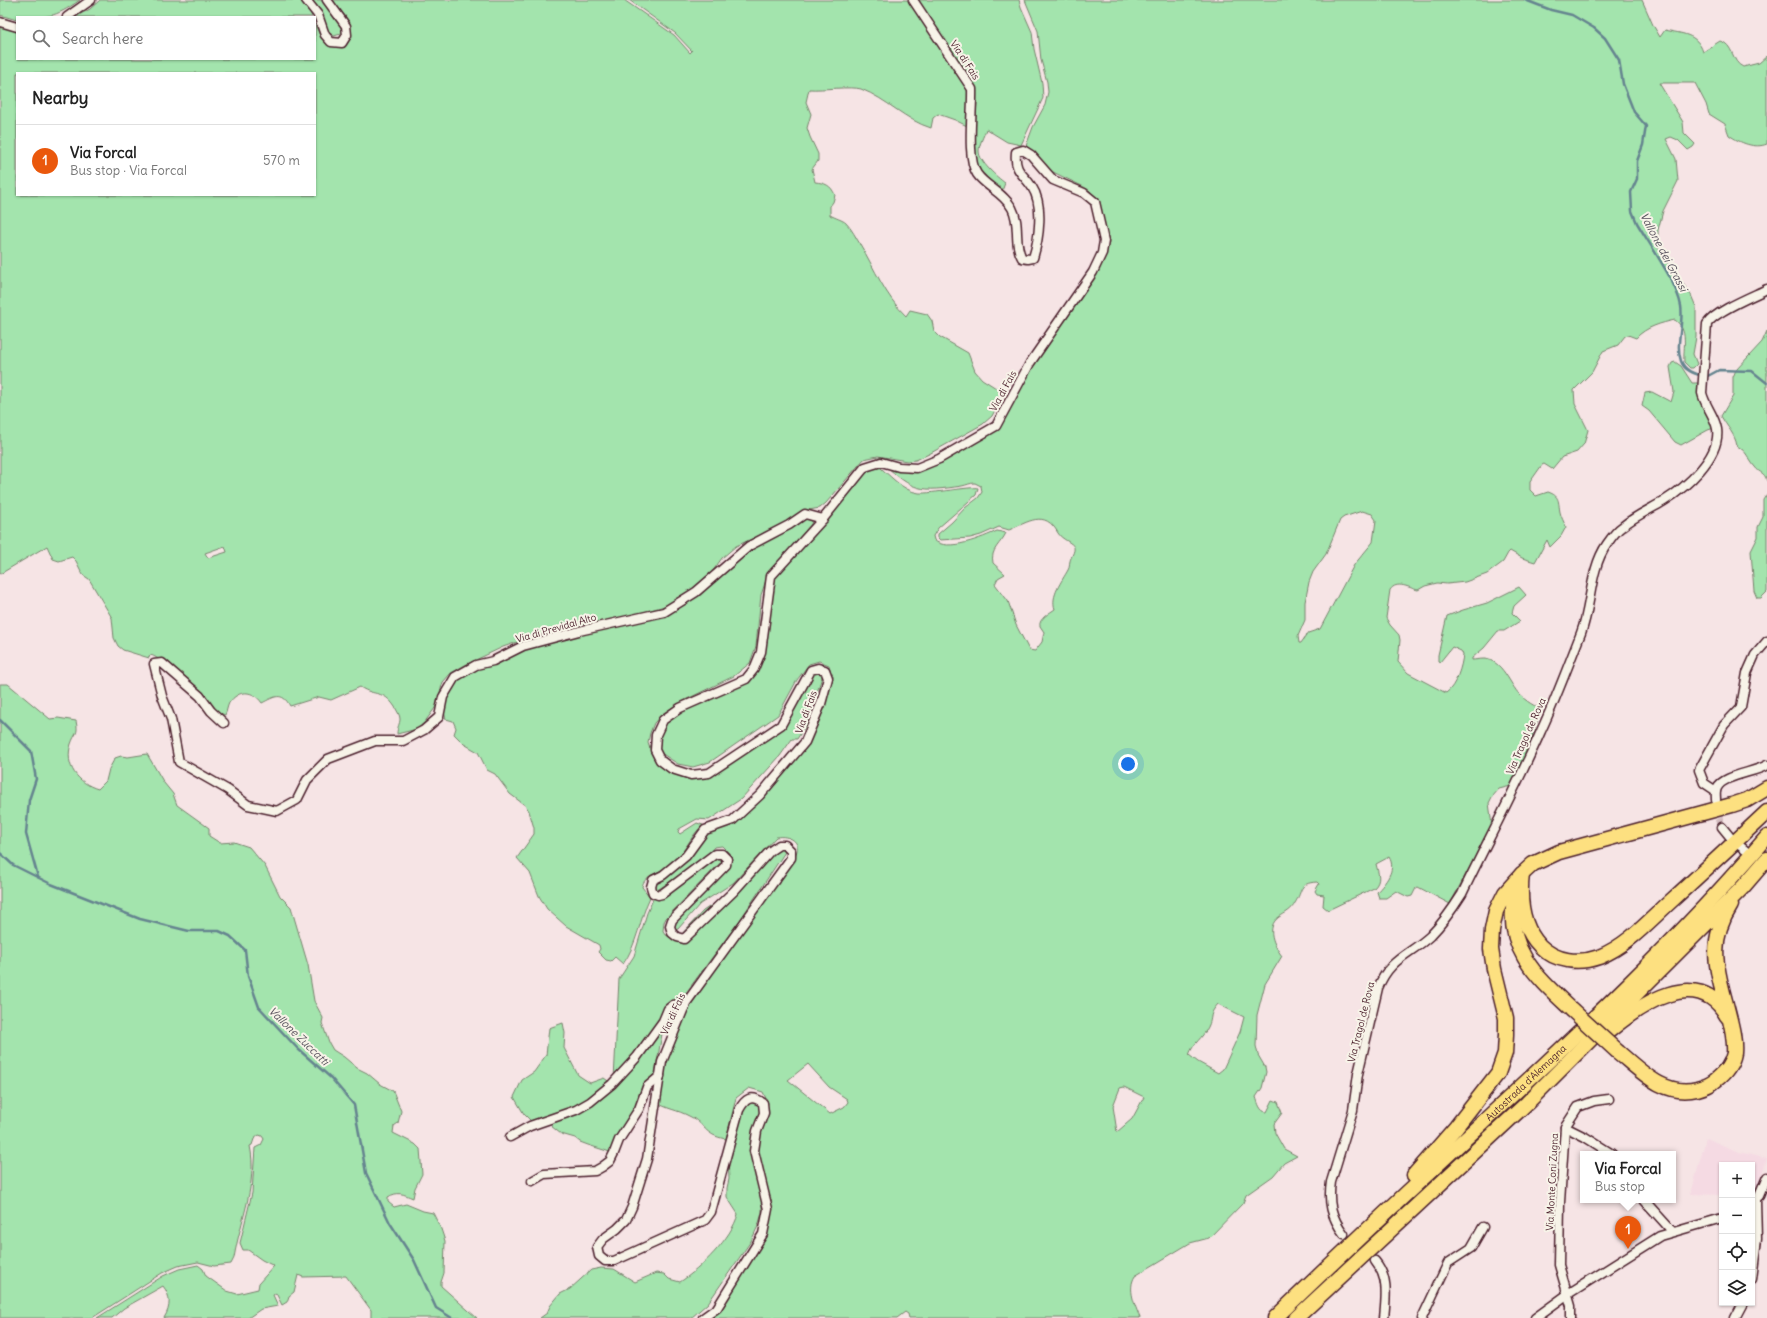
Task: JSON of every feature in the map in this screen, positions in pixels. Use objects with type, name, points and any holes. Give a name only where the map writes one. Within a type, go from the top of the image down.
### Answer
[{"type":"highway","points":[[1369,1227],[1456,1127],[1498,1074],[1505,1053],[1506,1018],[1494,969],[1491,949],[1492,930],[1496,911],[1505,893],[1522,874],[1533,864],[1559,852],[1732,805],[1747,800],[1767,788]]},
{"type":"highway","points":[[1522,874],[1521,892],[1523,910],[1528,927],[1536,941],[1543,949],[1560,959],[1573,962],[1588,960],[1600,956],[1628,940],[1767,812]]},
{"type":"highway","name":"Autostrada d'Alemagna","points":[[1275,1318],[1369,1227],[1606,1008],[1729,882],[1767,837]]},
{"type":"highway","name":"Autostrada d'Alemagna","points":[[1296,1318],[1527,1103],[1743,887],[1767,859]]},
{"type":"highway","points":[[1522,874],[1516,890],[1513,907],[1514,923],[1521,952],[1534,972],[1572,1010],[1618,1052],[1655,1082],[1679,1091],[1692,1090],[1715,1082],[1731,1063],[1734,1041],[1717,968],[1716,947],[1724,917],[1743,887]]},
{"type":"highway","points":[[1527,1103],[1564,1075],[1610,1030],[1635,1011],[1671,993],[1692,990],[1703,994],[1720,1006],[1731,1025]]},
{"type":"street","points":[[68,16],[91,0]]},
{"type":"street","points":[[306,0],[318,15],[325,35],[331,42],[342,42],[347,35],[346,26],[327,0]]},
{"type":"street","name":"Via di Fais","points":[[704,1318],[717,1308],[763,1234],[768,1209],[754,1151],[757,1131],[764,1113],[763,1103],[757,1098],[749,1098],[743,1102],[738,1110],[711,1212],[705,1220],[614,1261],[605,1261],[599,1256],[597,1247],[603,1239],[617,1229],[626,1220],[632,1207],[647,1159],[662,1062],[685,1007],[791,858],[791,851],[786,845],[779,845],[770,851],[734,891],[684,939],[672,934],[670,926],[672,920],[726,865],[727,859],[722,854],[715,854],[662,894],[658,895],[653,893],[651,887],[653,880],[663,875],[686,856],[705,830],[733,820],[765,789],[805,742],[821,704],[828,678],[825,670],[818,668],[811,670],[781,725],[709,773],[691,775],[672,769],[660,760],[655,750],[656,735],[663,720],[680,708],[746,679],[754,669],[761,652],[771,576],[823,519],[865,468],[881,462],[917,468],[939,459],[996,426],[1030,363],[1094,272],[1102,253],[1104,241],[1095,202],[1084,193],[1053,180],[1032,155],[1023,150],[1016,152],[1015,162],[1020,173],[1033,188],[1040,211],[1036,249],[1033,258],[1028,260],[1022,258],[1018,250],[1018,228],[1012,209],[1005,198],[977,173],[971,155],[973,105],[972,89],[913,0]]},
{"type":"street","points":[[0,22],[16,27]]},
{"type":"street","name":"Via Tragol de Rova","points":[[1344,1234],[1336,1224],[1332,1214],[1329,1194],[1331,1182],[1352,1110],[1358,1074],[1378,988],[1389,967],[1429,937],[1447,919],[1462,894],[1542,731],[1584,626],[1589,607],[1593,579],[1606,545],[1622,526],[1666,500],[1687,484],[1706,464],[1715,446],[1718,435],[1717,428],[1714,417],[1704,402],[1702,393],[1707,324],[1718,314],[1767,289]]},
{"type":"street","name":"Via di Previdal Alto","points":[[224,723],[211,711],[200,696],[162,663],[154,664],[162,696],[171,719],[179,762],[228,790],[248,805],[277,811],[297,800],[308,780],[328,759],[375,742],[403,741],[424,730],[439,717],[443,697],[455,677],[476,665],[493,661],[523,646],[580,631],[664,612],[696,592],[749,546],[789,525],[805,514],[823,519]]},
{"type":"street","points":[[1716,792],[1704,783],[1699,770],[1724,725],[1741,706],[1747,673],[1755,655],[1765,646]]},
{"type":"street","points":[[1716,800],[1717,786],[1725,779],[1742,775],[1767,765]]},
{"type":"street","points":[[1722,827],[1731,838]]},
{"type":"street","points":[[510,1137],[530,1126],[576,1110],[590,1102],[612,1084],[637,1058],[663,1021],[668,1009],[673,1005],[680,1004],[685,1007]]},
{"type":"street","points":[[532,1180],[544,1174],[595,1171],[610,1161],[622,1134],[639,1109],[647,1087],[660,1076]]},
{"type":"street","name":"Via Monte Coni Zugna","points":[[1571,1318],[1571,1306],[1559,1265],[1560,1202],[1565,1127],[1578,1107],[1594,1101],[1609,1099]]},
{"type":"street","points":[[1565,1127],[1607,1151]]},
{"type":"street","points":[[1755,1200],[1759,1196],[1767,1177]]},
{"type":"street","points":[[1647,1203],[1672,1231]]},
{"type":"street","points":[[1753,1270],[1757,1240],[1755,1214]]},
{"type":"street","points":[[1535,1318],[1568,1294],[1660,1236],[1672,1231],[1719,1219]]},
{"type":"street","points":[[1422,1318],[1448,1263],[1471,1248],[1483,1227]]},
{"type":"street","points":[[1374,1261],[1381,1269],[1385,1280],[1384,1318]]},
{"type":"street","points":[[1735,1318],[1741,1306]]},
{"type":"shaded area","points":[[1706,1138],[1739,1152],[1767,1159],[1755,1194],[1755,1162],[1719,1162],[1719,1195],[1691,1194]]},
{"type":"green space","points":[[0,0],[80,0],[63,11],[50,16],[16,16],[16,20],[0,15]]},
{"type":"green space","points":[[100,0],[300,0],[312,16],[77,16],[90,9]]},
{"type":"green space","points":[[308,0],[321,0],[338,21],[342,30],[341,34],[334,36],[328,32]]},
{"type":"green space","points":[[332,0],[624,0],[674,35],[690,53],[692,51],[675,33],[629,0],[909,0],[966,85],[968,92],[969,127],[938,114],[933,118],[931,128],[913,120],[879,98],[861,89],[809,89],[806,102],[811,114],[807,128],[818,154],[818,161],[812,169],[815,182],[827,185],[832,189],[835,195],[830,206],[830,215],[845,222],[850,228],[892,300],[906,316],[910,310],[927,314],[932,321],[934,331],[940,337],[968,353],[975,371],[982,379],[1004,393],[992,416],[983,424],[916,460],[907,461],[878,456],[864,459],[820,508],[809,510],[785,524],[736,546],[722,558],[705,582],[668,605],[630,616],[562,629],[532,637],[503,647],[465,665],[451,673],[443,682],[435,708],[424,723],[417,729],[397,734],[400,718],[391,701],[383,695],[370,692],[360,687],[331,700],[319,697],[290,706],[284,698],[281,697],[274,697],[262,703],[250,694],[241,693],[233,698],[229,703],[225,715],[215,711],[164,663],[150,655],[149,658],[123,650],[118,646],[114,638],[112,618],[89,579],[83,575],[76,561],[72,557],[59,561],[53,559],[47,546],[0,574],[0,24],[16,30],[16,60],[316,60],[316,26],[321,38],[326,42],[348,40],[351,34],[351,29],[350,24]],"holes":[[[225,546],[227,552],[208,558],[205,553]]]},
{"type":"green space","points":[[916,0],[1019,0],[1032,32],[1034,49],[1042,83],[1043,98],[1021,145],[1007,142],[986,129],[980,146],[980,155],[989,169],[1005,183],[1002,191],[981,172],[975,159],[974,138],[977,102],[971,82],[949,45]]},
{"type":"green space","points":[[1025,0],[1642,0],[1660,37],[1665,30],[1688,35],[1697,41],[1703,52],[1720,41],[1728,46],[1736,61],[1743,67],[1759,63],[1767,56],[1767,144],[1758,146],[1748,144],[1729,135],[1725,124],[1709,114],[1706,104],[1695,83],[1659,83],[1683,122],[1684,133],[1695,144],[1688,150],[1678,140],[1671,137],[1666,139],[1676,159],[1678,181],[1663,211],[1658,230],[1658,247],[1664,258],[1691,295],[1696,307],[1696,337],[1693,354],[1697,364],[1693,368],[1690,368],[1684,362],[1684,334],[1679,324],[1675,320],[1649,328],[1636,338],[1628,335],[1625,336],[1618,345],[1603,351],[1592,372],[1574,390],[1575,404],[1588,430],[1584,444],[1577,452],[1562,457],[1552,469],[1544,464],[1542,465],[1530,482],[1530,490],[1536,496],[1548,492],[1557,497],[1560,514],[1566,527],[1561,536],[1550,547],[1547,540],[1535,562],[1522,558],[1510,551],[1503,562],[1487,574],[1465,582],[1447,584],[1437,583],[1425,586],[1418,590],[1400,585],[1393,587],[1390,590],[1386,618],[1399,635],[1398,662],[1408,673],[1446,693],[1453,686],[1458,675],[1463,654],[1461,651],[1452,647],[1440,662],[1438,661],[1447,616],[1487,603],[1519,587],[1526,595],[1514,606],[1512,613],[1520,621],[1504,631],[1498,631],[1484,648],[1472,658],[1472,660],[1491,660],[1501,668],[1520,695],[1541,709],[1529,746],[1511,786],[1499,789],[1489,803],[1492,825],[1450,904],[1418,887],[1412,896],[1408,897],[1396,891],[1386,898],[1379,898],[1377,892],[1389,876],[1392,867],[1389,857],[1376,864],[1379,879],[1374,888],[1328,910],[1323,906],[1324,895],[1317,894],[1315,891],[1319,884],[1317,882],[1307,884],[1302,888],[1292,908],[1279,917],[1272,926],[1272,936],[1274,942],[1282,956],[1265,984],[1257,1015],[1256,1046],[1258,1055],[1265,1067],[1266,1072],[1262,1088],[1256,1097],[1260,1107],[1265,1112],[1267,1112],[1273,1100],[1278,1102],[1282,1113],[1274,1124],[1275,1133],[1284,1149],[1297,1156],[1284,1163],[1273,1176],[1246,1195],[1243,1203],[1209,1238],[1190,1243],[1135,1276],[1132,1292],[1140,1318],[909,1318],[908,1314],[905,1312],[897,1318],[702,1318],[710,1312],[755,1248],[769,1202],[757,1142],[768,1103],[763,1092],[749,1088],[736,1098],[726,1139],[713,1135],[695,1119],[656,1102],[670,1030],[674,1029],[795,856],[797,846],[796,843],[790,838],[776,837],[733,883],[700,904],[678,929],[675,930],[671,926],[729,861],[729,853],[722,846],[714,847],[704,859],[659,889],[656,890],[653,885],[705,833],[736,817],[800,747],[828,685],[831,673],[829,665],[819,661],[809,664],[797,680],[778,715],[710,762],[693,767],[678,764],[661,753],[656,745],[664,721],[734,683],[755,669],[768,597],[775,577],[855,478],[876,464],[901,486],[913,492],[925,493],[978,488],[976,495],[938,528],[933,536],[934,540],[940,544],[948,545],[966,543],[997,531],[1006,533],[994,550],[992,558],[993,563],[1005,574],[998,578],[995,584],[1008,601],[1016,625],[1029,650],[1035,651],[1042,642],[1044,632],[1040,626],[1040,623],[1045,616],[1055,609],[1055,594],[1069,569],[1070,559],[1074,551],[1073,545],[1062,537],[1048,521],[1042,519],[1029,521],[1009,530],[999,527],[970,538],[940,540],[938,538],[938,534],[965,508],[978,498],[982,492],[981,486],[975,483],[937,489],[918,488],[902,480],[883,463],[896,466],[922,464],[994,424],[1093,269],[1105,232],[1103,218],[1097,200],[1090,191],[1084,187],[1053,172],[1026,146],[1033,127],[1045,105],[1048,92],[1041,60],[1038,31]],"holes":[[[1362,511],[1372,514],[1376,520],[1373,542],[1354,565],[1320,629],[1308,633],[1301,643],[1299,643],[1298,636],[1305,620],[1305,602],[1309,582],[1313,572],[1326,554],[1340,520],[1344,517]],[[1218,1004],[1244,1017],[1240,1032],[1223,1069],[1218,1073],[1198,1062],[1189,1055],[1193,1047],[1206,1031]],[[808,1064],[829,1087],[847,1099],[848,1102],[844,1107],[830,1114],[788,1080]],[[1124,1087],[1144,1097],[1132,1119],[1117,1132],[1113,1106],[1120,1088]]]},
{"type":"green space","points":[[1767,331],[1767,481],[1765,476],[1737,446],[1733,434],[1721,416],[1733,396],[1733,377],[1736,370],[1762,342]]},
{"type":"green space","points":[[1675,362],[1681,366],[1692,383],[1698,383],[1701,401],[1714,428],[1681,445],[1675,442],[1649,411],[1642,406],[1645,393],[1652,392],[1671,402],[1674,392],[1670,367],[1672,363]]},
{"type":"green space","points":[[1767,494],[1767,592],[1761,598],[1757,598],[1754,591],[1751,551],[1758,537],[1758,527],[1763,517],[1763,500]]},
{"type":"green space","points":[[805,514],[813,518],[811,524],[766,580],[761,595],[756,646],[750,663],[734,676],[679,703],[662,714],[654,723],[648,742],[652,754],[678,772],[709,770],[780,722],[814,670],[822,673],[822,677],[807,723],[797,739],[792,739],[780,756],[741,799],[709,820],[697,819],[679,829],[678,832],[680,834],[697,823],[703,825],[694,834],[677,860],[668,867],[650,876],[643,883],[642,887],[650,897],[632,948],[623,964],[615,957],[611,961],[606,960],[598,952],[600,949],[599,945],[566,926],[547,909],[539,896],[530,873],[517,858],[534,834],[534,828],[529,811],[526,806],[510,794],[495,774],[487,770],[478,752],[464,744],[454,734],[456,728],[453,721],[446,719],[442,705],[448,684],[489,660],[671,609],[737,551]]},
{"type":"green space","points":[[0,684],[8,684],[50,719],[58,718],[76,721],[77,731],[71,744],[69,759],[74,772],[84,783],[98,789],[106,781],[109,769],[115,758],[121,756],[128,757],[147,754],[164,783],[173,794],[177,805],[209,828],[209,836],[220,843],[234,842],[249,847],[265,866],[280,896],[291,907],[308,965],[314,1001],[323,1018],[322,1023],[329,1043],[333,1050],[357,1068],[393,1091],[401,1111],[398,1123],[394,1126],[393,1133],[415,1144],[420,1149],[422,1174],[415,1188],[413,1198],[403,1194],[395,1194],[388,1197],[388,1202],[394,1207],[406,1204],[423,1211],[433,1213],[445,1241],[444,1273],[441,1286],[477,1318],[371,1318],[371,1310],[346,1276],[303,1277],[298,1275],[294,1292],[289,1296],[287,1302],[282,1305],[276,1293],[273,1295],[278,1306],[261,1309],[248,1318],[164,1318],[169,1306],[169,1298],[163,1286],[124,1308],[112,1318],[97,1318],[163,1276],[179,1269],[198,1265],[203,1269],[206,1276],[227,1291],[237,1294],[258,1289],[259,1283],[274,1266],[248,1250],[243,1250],[240,1243],[252,1193],[255,1148],[261,1145],[264,1139],[259,1135],[254,1139],[252,1145],[250,1146],[252,1174],[250,1188],[234,1258],[231,1264],[214,1266],[198,1262],[178,1266],[162,1273],[92,1318],[0,1318]]},
{"type":"green space","points":[[778,847],[785,849],[785,852],[740,920],[679,1002],[614,1080],[619,979],[634,956],[647,913],[654,897],[714,857],[722,857],[721,862],[666,918],[663,931],[666,935],[673,939],[679,937],[703,911],[718,901]]},
{"type":"green space","points":[[675,1008],[662,1034],[655,1073],[647,1081],[637,1103],[610,1152],[561,1134],[551,1126],[553,1120],[605,1094],[669,1012]]},
{"type":"green space","points":[[563,1023],[565,1033],[564,1048],[578,1075],[590,1083],[604,1078],[611,1083],[583,1104],[531,1121],[524,1114],[514,1097],[522,1080],[534,1072],[546,1055],[549,1028]]},
{"type":"green space","points":[[759,1099],[760,1112],[752,1132],[751,1142],[762,1202],[762,1213],[751,1241],[708,1303],[691,1318],[540,1318],[547,1313],[550,1306],[560,1294],[570,1289],[591,1270],[601,1268],[614,1269],[635,1282],[656,1273],[664,1274],[669,1279],[680,1282],[706,1261],[729,1233],[738,1214],[727,1197],[729,1179],[728,1157],[741,1104]]},
{"type":"waterway","name":"Vallone dei Grassi","points":[[1525,0],[1551,10],[1572,15],[1594,28],[1605,38],[1619,60],[1623,84],[1634,112],[1646,126],[1643,145],[1637,161],[1637,179],[1631,192],[1632,211],[1637,223],[1669,275],[1681,306],[1682,313],[1679,354],[1683,365],[1691,372],[1706,377],[1719,370],[1752,371],[1767,383]]},
{"type":"waterway","points":[[0,720],[31,751],[36,779],[29,800],[26,834],[38,877]]},
{"type":"waterway","name":"Vallone Zuccatti","points":[[0,853],[13,865],[51,884],[140,919],[189,931],[219,931],[230,936],[245,950],[248,976],[259,1007],[298,1049],[331,1078],[354,1105],[366,1173],[390,1223],[414,1260],[436,1308],[452,1318]]},
{"type":"tunnel","points":[[1716,807],[1717,815],[1722,827]]},
{"type":"place","name":"Via Forcal","points":[[1628,1249]]}]
